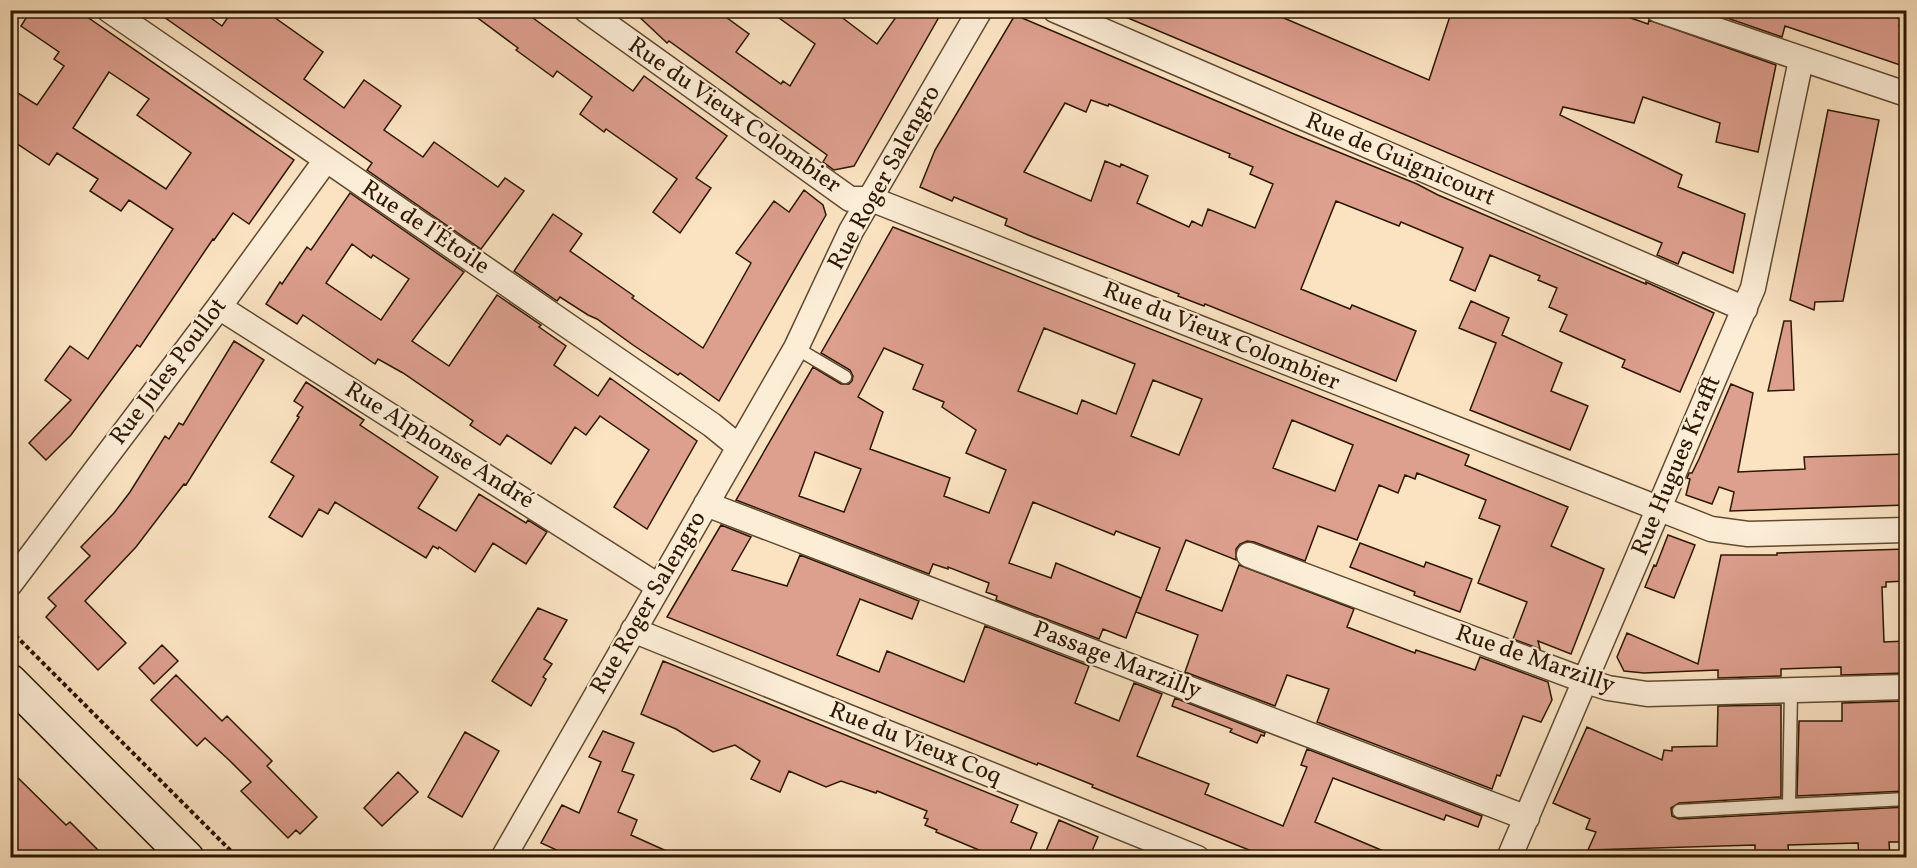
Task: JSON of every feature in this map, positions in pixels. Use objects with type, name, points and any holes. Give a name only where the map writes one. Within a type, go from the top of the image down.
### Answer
[{"type":"main road","points":[[10,681],[169,845],[187,858]]},
{"type":"street","name":"Rue de l'Étoile","points":[[109,10],[702,418],[740,447]]},
{"type":"street","name":"Rue du Vieux Colombier","points":[[586,10],[850,199],[871,199],[1711,529],[1748,534],[1906,530]]},
{"type":"street","name":"Rue Roger Salengro","points":[[512,855],[633,630],[796,348],[851,231],[980,10]]},
{"type":"street","name":"Rue de Guignicourt","points":[[1056,10],[1745,309]]},
{"type":"street","points":[[1658,10],[1906,94]]},
{"type":"street","name":"Rue Hugues Krafft","points":[[1509,858],[1745,309],[1759,263],[1802,60]]},
{"type":"street","name":"Rue Jules Poullot","points":[[10,584],[219,307],[326,160]]},
{"type":"street","name":"Rue Alphonse André","points":[[219,307],[658,586]]},
{"type":"street","name":"Passage Marzilly","points":[[706,504],[1527,818]]},
{"type":"street","name":"Rue de Marzilly","points":[[1249,555],[1608,688],[1647,694],[1906,687]]},
{"type":"street","name":"Rue du Vieux Coq","points":[[633,630],[1197,858]]},
{"type":"lane","points":[[796,348],[845,377]]},
{"type":"lane","points":[[1789,805],[1791,690]]},
{"type":"lane","points":[[1679,811],[1906,799]]},
{"type":"path","points":[[10,630],[238,858]]},
{"type":"building","points":[[31,10],[77,10],[294,160],[249,224],[233,213],[140,347],[137,345],[71,435],[46,460],[29,443],[71,400],[45,380],[70,346],[88,359],[173,229],[129,200],[121,211],[90,191],[98,179],[57,153],[49,165],[10,139],[10,88],[37,105],[64,66],[54,59],[59,52],[21,26]],"holes":[[[109,72],[149,99],[137,115],[191,153],[166,189],[73,128]]]},
{"type":"building","points":[[154,10],[200,10],[222,26],[233,10],[264,10],[323,52],[304,79],[344,108],[364,80],[401,106],[384,130],[423,157],[434,142],[498,187],[505,178],[524,191],[481,249],[367,170],[372,163]]},
{"type":"building","points":[[467,10],[522,10],[633,91],[644,76],[727,136],[696,178],[711,188],[680,233],[653,212],[677,179],[606,129],[604,132],[580,114],[592,97],[557,71],[553,77]]},
{"type":"building","points":[[632,10],[716,10],[749,34],[736,52],[781,84],[783,81],[790,86],[815,44],[768,10],[832,10],[877,44],[901,10],[943,10],[854,166],[834,170],[823,162],[827,155],[669,41],[667,43]]},
{"type":"building","points":[[1109,10],[1265,10],[1429,80],[1452,10],[1608,10],[1648,24],[1649,20],[1776,65],[1758,152],[1716,142],[1720,123],[1643,97],[1634,123],[1563,107],[1560,115],[1682,175],[1678,187],[1745,214],[1733,273],[1683,252],[1678,264],[1657,255],[1662,243]]},
{"type":"building","points":[[1704,10],[1897,10],[1895,17],[1901,19],[1899,26],[1906,28],[1906,67],[1785,26],[1782,37]]},
{"type":"building","points":[[1015,15],[1417,184],[1714,313],[1680,392],[1622,367],[1625,360],[1560,331],[1567,315],[1549,307],[1557,288],[1538,280],[1540,276],[1490,255],[1475,291],[1450,280],[1463,248],[1401,222],[1399,226],[1336,201],[1301,289],[1350,309],[1352,305],[1416,331],[1396,381],[1028,235],[1005,225],[1007,219],[954,197],[952,201],[920,187],[935,150]],"holes":[[[1091,100],[1108,106],[1109,104],[1230,154],[1229,157],[1253,167],[1250,174],[1273,184],[1255,228],[1208,209],[1202,226],[1192,221],[1189,227],[1137,203],[1148,176],[1121,164],[1120,167],[1105,161],[1091,201],[1024,172],[1065,103],[1086,112]]]},
{"type":"building","points":[[1828,110],[1879,120],[1843,301],[1815,302],[1814,310],[1790,300]]},
{"type":"building","points":[[804,190],[823,205],[826,215],[719,401],[597,319],[560,297],[557,301],[514,271],[553,214],[582,234],[570,251],[703,348],[751,263],[736,253],[774,201],[789,212]]},
{"type":"building","points":[[350,193],[464,272],[412,341],[449,366],[497,295],[541,325],[539,327],[566,346],[554,365],[598,396],[610,378],[697,441],[647,529],[614,507],[649,450],[600,416],[586,435],[575,427],[551,464],[507,435],[500,445],[470,425],[473,421],[403,373],[378,359],[375,364],[303,315],[297,324],[266,304],[307,247],[311,250]],"holes":[[[352,244],[371,258],[373,255],[409,279],[381,320],[326,283]]]},
{"type":"building","points":[[893,227],[1469,455],[1465,465],[1568,507],[1551,546],[1604,569],[1571,654],[1538,641],[1540,649],[1513,639],[1527,602],[1478,583],[1500,526],[1479,518],[1486,500],[1417,473],[1415,479],[1405,475],[1398,493],[1379,485],[1357,540],[1318,526],[1305,561],[1247,541],[1236,549],[1236,560],[1186,540],[1166,590],[1222,611],[1239,565],[1354,609],[1347,627],[1415,653],[1416,650],[1475,670],[1480,657],[1548,682],[1552,700],[1541,722],[1523,716],[1500,776],[1497,775],[1492,789],[1317,722],[1329,689],[1287,675],[1275,706],[1185,672],[1198,635],[1136,612],[1160,548],[1116,531],[1114,535],[1033,502],[1009,563],[1051,578],[1056,563],[1141,598],[1126,638],[1103,629],[1099,639],[996,600],[997,596],[986,592],[989,583],[948,567],[948,569],[933,564],[929,574],[736,500],[813,367],[841,384],[849,384],[852,381],[853,376],[850,370],[821,353]],"holes":[[[1044,328],[1135,364],[1116,414],[1082,400],[1077,414],[1018,391]],[[884,348],[923,365],[913,389],[944,402],[942,407],[976,430],[966,453],[1006,470],[989,513],[944,496],[950,478],[870,449],[883,412],[858,397]],[[1153,380],[1202,399],[1179,455],[1131,436]],[[1292,420],[1353,445],[1335,491],[1273,468]],[[815,452],[861,469],[844,512],[799,496]]]},
{"type":"building","points":[[1471,301],[1509,318],[1502,335],[1562,363],[1551,391],[1588,406],[1570,450],[1470,410],[1496,343],[1459,328]]},
{"type":"building","points":[[1784,321],[1791,321],[1794,390],[1768,391]]},
{"type":"building","points":[[234,341],[264,360],[186,485],[184,484],[136,547],[85,601],[126,643],[98,670],[46,617],[56,606],[48,598],[90,556],[81,547],[114,513],[130,492],[165,436],[169,439],[179,423],[183,425]]},
{"type":"building","points":[[306,382],[364,420],[360,425],[438,477],[418,508],[456,531],[479,494],[526,523],[528,520],[547,532],[526,564],[493,543],[475,572],[439,547],[438,549],[433,546],[426,558],[335,502],[328,514],[319,509],[302,537],[269,517],[294,476],[271,462],[299,417],[297,416],[303,407],[294,401]]},
{"type":"building","points":[[1731,384],[1753,393],[1738,472],[1805,469],[1804,457],[1906,454],[1906,505],[1730,511],[1734,492],[1719,487],[1712,504],[1686,495],[1690,479],[1687,478],[1689,473],[1692,473],[1699,459]]},
{"type":"building","points":[[721,525],[751,537],[732,570],[787,586],[800,555],[919,601],[912,619],[860,599],[837,655],[879,672],[887,651],[964,682],[985,626],[1089,666],[1075,703],[1119,721],[1134,683],[1162,694],[1137,756],[1209,784],[1205,794],[1283,826],[1307,767],[1301,765],[1307,749],[1482,816],[1478,827],[1446,815],[1444,820],[1333,778],[1315,822],[1400,858],[1269,858],[1092,787],[1093,785],[1038,763],[1037,765],[667,617]]},
{"type":"building","points":[[1668,535],[1695,545],[1674,598],[1645,587]]},
{"type":"building","points":[[1360,543],[1424,567],[1426,562],[1472,579],[1460,612],[1350,567]]},
{"type":"building","points":[[1906,549],[1906,581],[1886,582],[1886,587],[1882,587],[1884,642],[1906,641],[1906,673],[1841,675],[1841,667],[1781,669],[1781,676],[1718,678],[1718,670],[1644,673],[1624,671],[1617,657],[1627,633],[1698,664],[1721,555],[1777,555],[1777,553]]},
{"type":"building","points":[[538,608],[567,620],[544,659],[552,664],[543,677],[546,679],[531,706],[492,681]]},
{"type":"building","points":[[162,645],[178,661],[154,684],[139,668]]},
{"type":"building","points":[[663,661],[1018,805],[1011,822],[1037,833],[1027,858],[998,858],[936,832],[937,830],[925,825],[928,819],[924,818],[927,811],[877,791],[876,793],[841,781],[826,787],[789,771],[780,792],[751,779],[760,761],[735,745],[713,752],[676,729],[641,714]]},
{"type":"building","points":[[176,675],[222,721],[227,716],[272,761],[267,766],[317,817],[300,834],[296,830],[288,838],[241,791],[251,782],[205,738],[197,746],[151,700]]},
{"type":"building","points":[[1175,698],[1265,733],[1264,736],[1261,735],[1257,743],[1230,732],[1232,729],[1172,706]]},
{"type":"building","points":[[1906,701],[1906,791],[1797,796],[1799,721],[1842,721],[1842,703]]},
{"type":"building","points":[[1781,705],[1781,797],[1679,803],[1671,808],[1672,816],[1679,819],[1906,807],[1906,842],[1889,842],[1890,858],[1859,858],[1858,843],[1788,845],[1789,858],[1755,858],[1755,845],[1588,850],[1596,832],[1586,829],[1590,819],[1553,803],[1587,727],[1662,760],[1664,750],[1672,751],[1672,747],[1717,746],[1718,706]]},
{"type":"building","points":[[603,731],[634,743],[622,771],[634,775],[618,812],[637,820],[631,835],[682,858],[574,858],[541,843],[562,805],[579,813],[601,762],[589,757]]},
{"type":"building","points":[[465,732],[499,751],[462,817],[428,797]]},
{"type":"building","points":[[10,770],[66,825],[70,822],[106,858],[25,858],[10,843]]},
{"type":"building","points":[[398,772],[418,792],[382,826],[364,808]]},
{"type":"building","points":[[1059,820],[1098,837],[1089,858],[1043,858]]}]
